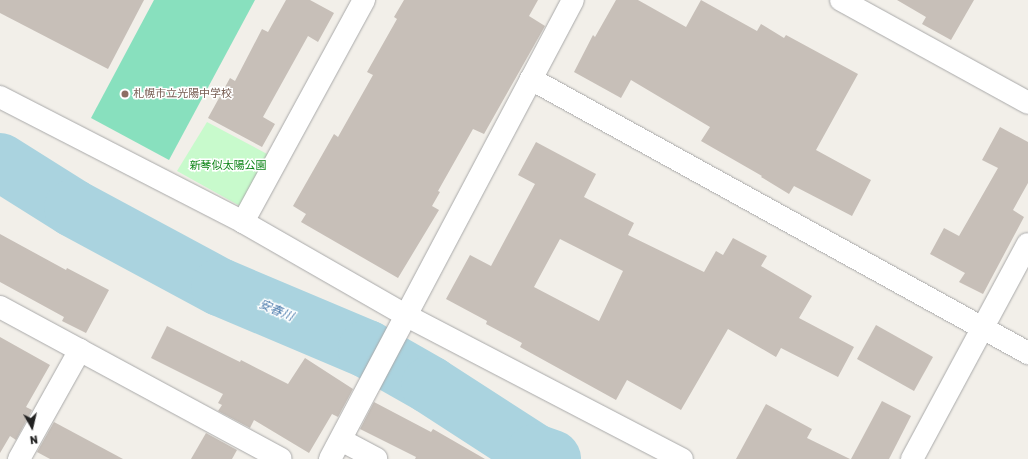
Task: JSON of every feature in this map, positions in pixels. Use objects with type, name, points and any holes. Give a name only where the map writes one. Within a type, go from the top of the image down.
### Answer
[{"type":"street","points":[[243,222],[364,0]]},
{"type":"street","points":[[330,459],[393,343],[573,0]]},
{"type":"street","points":[[841,0],[1028,103]]},
{"type":"street","points":[[532,79],[1028,353]]},
{"type":"street","points":[[0,98],[243,222],[407,316],[682,459]]},
{"type":"street","points":[[912,459],[1028,244]]},
{"type":"street","points":[[0,307],[281,459]]},
{"type":"street","points":[[19,459],[80,350]]},
{"type":"street","points":[[341,440],[376,459]]},
{"type":"green space","points":[[154,0],[255,0],[169,160],[91,118]]},
{"type":"green space","name":"新琴似太陽公園","points":[[207,122],[269,155],[240,206],[177,171]]},
{"type":"building","points":[[0,0],[144,0],[108,69],[0,13]]},
{"type":"building","points":[[286,0],[310,0],[334,13],[318,42],[308,36],[263,117],[275,124],[262,147],[208,118],[230,78],[235,81],[262,29],[268,32]]},
{"type":"building","points":[[404,0],[538,0],[529,16],[545,26],[484,134],[473,129],[438,191],[440,192],[432,206],[439,210],[398,278],[301,222],[306,214],[293,206],[334,134],[338,137],[373,75],[367,72],[397,19],[394,17]]},
{"type":"building","points":[[616,0],[638,0],[686,27],[701,0],[757,31],[761,24],[784,38],[786,35],[858,74],[816,150],[871,180],[852,216],[794,186],[789,194],[761,177],[762,176],[701,141],[710,127],[631,80],[621,98],[574,72],[593,35],[595,37]]},
{"type":"building","points":[[897,0],[974,0],[951,40],[922,24],[926,17]]},
{"type":"building","points":[[1000,127],[1028,142],[1028,183],[1013,210],[1024,217],[983,294],[959,282],[965,273],[930,254],[944,228],[959,236],[998,168],[982,160]]},
{"type":"building","points":[[536,142],[596,174],[584,197],[634,223],[628,235],[704,272],[716,251],[723,255],[733,238],[767,256],[761,266],[812,296],[799,318],[854,347],[838,377],[781,348],[776,357],[728,329],[681,410],[627,380],[616,400],[520,347],[522,343],[486,324],[487,321],[446,299],[470,255],[491,266],[535,184],[518,175]],"holes":[[[560,239],[623,271],[599,321],[534,287]]]},
{"type":"building","points":[[0,234],[66,270],[67,268],[109,290],[86,333],[62,321],[64,317],[0,282]]},
{"type":"building","points":[[876,325],[933,357],[914,391],[857,359]]},
{"type":"building","points":[[167,326],[240,362],[241,360],[288,384],[305,358],[353,389],[338,417],[332,414],[309,453],[254,420],[250,428],[218,411],[222,405],[218,403],[223,394],[151,358]]},
{"type":"building","points":[[0,337],[50,365],[26,407],[32,410],[16,440],[10,436],[0,453]]},
{"type":"building","points":[[882,401],[911,416],[889,459],[851,459]]},
{"type":"building","points":[[374,402],[431,432],[433,429],[485,459],[415,459],[416,457],[360,429]]},
{"type":"building","points":[[766,404],[812,429],[807,438],[850,459],[736,459]]},
{"type":"building","points":[[54,422],[123,459],[50,459],[37,452]]},
{"type":"building","points":[[206,433],[237,450],[232,459],[191,459]]},
{"type":"waterway","name":"安春川","points":[[0,162],[73,208],[220,287],[367,349],[430,385],[535,453],[552,459]]},
{"type":"place","name":"札幌市立光陽中学校","points":[[125,94]]}]
